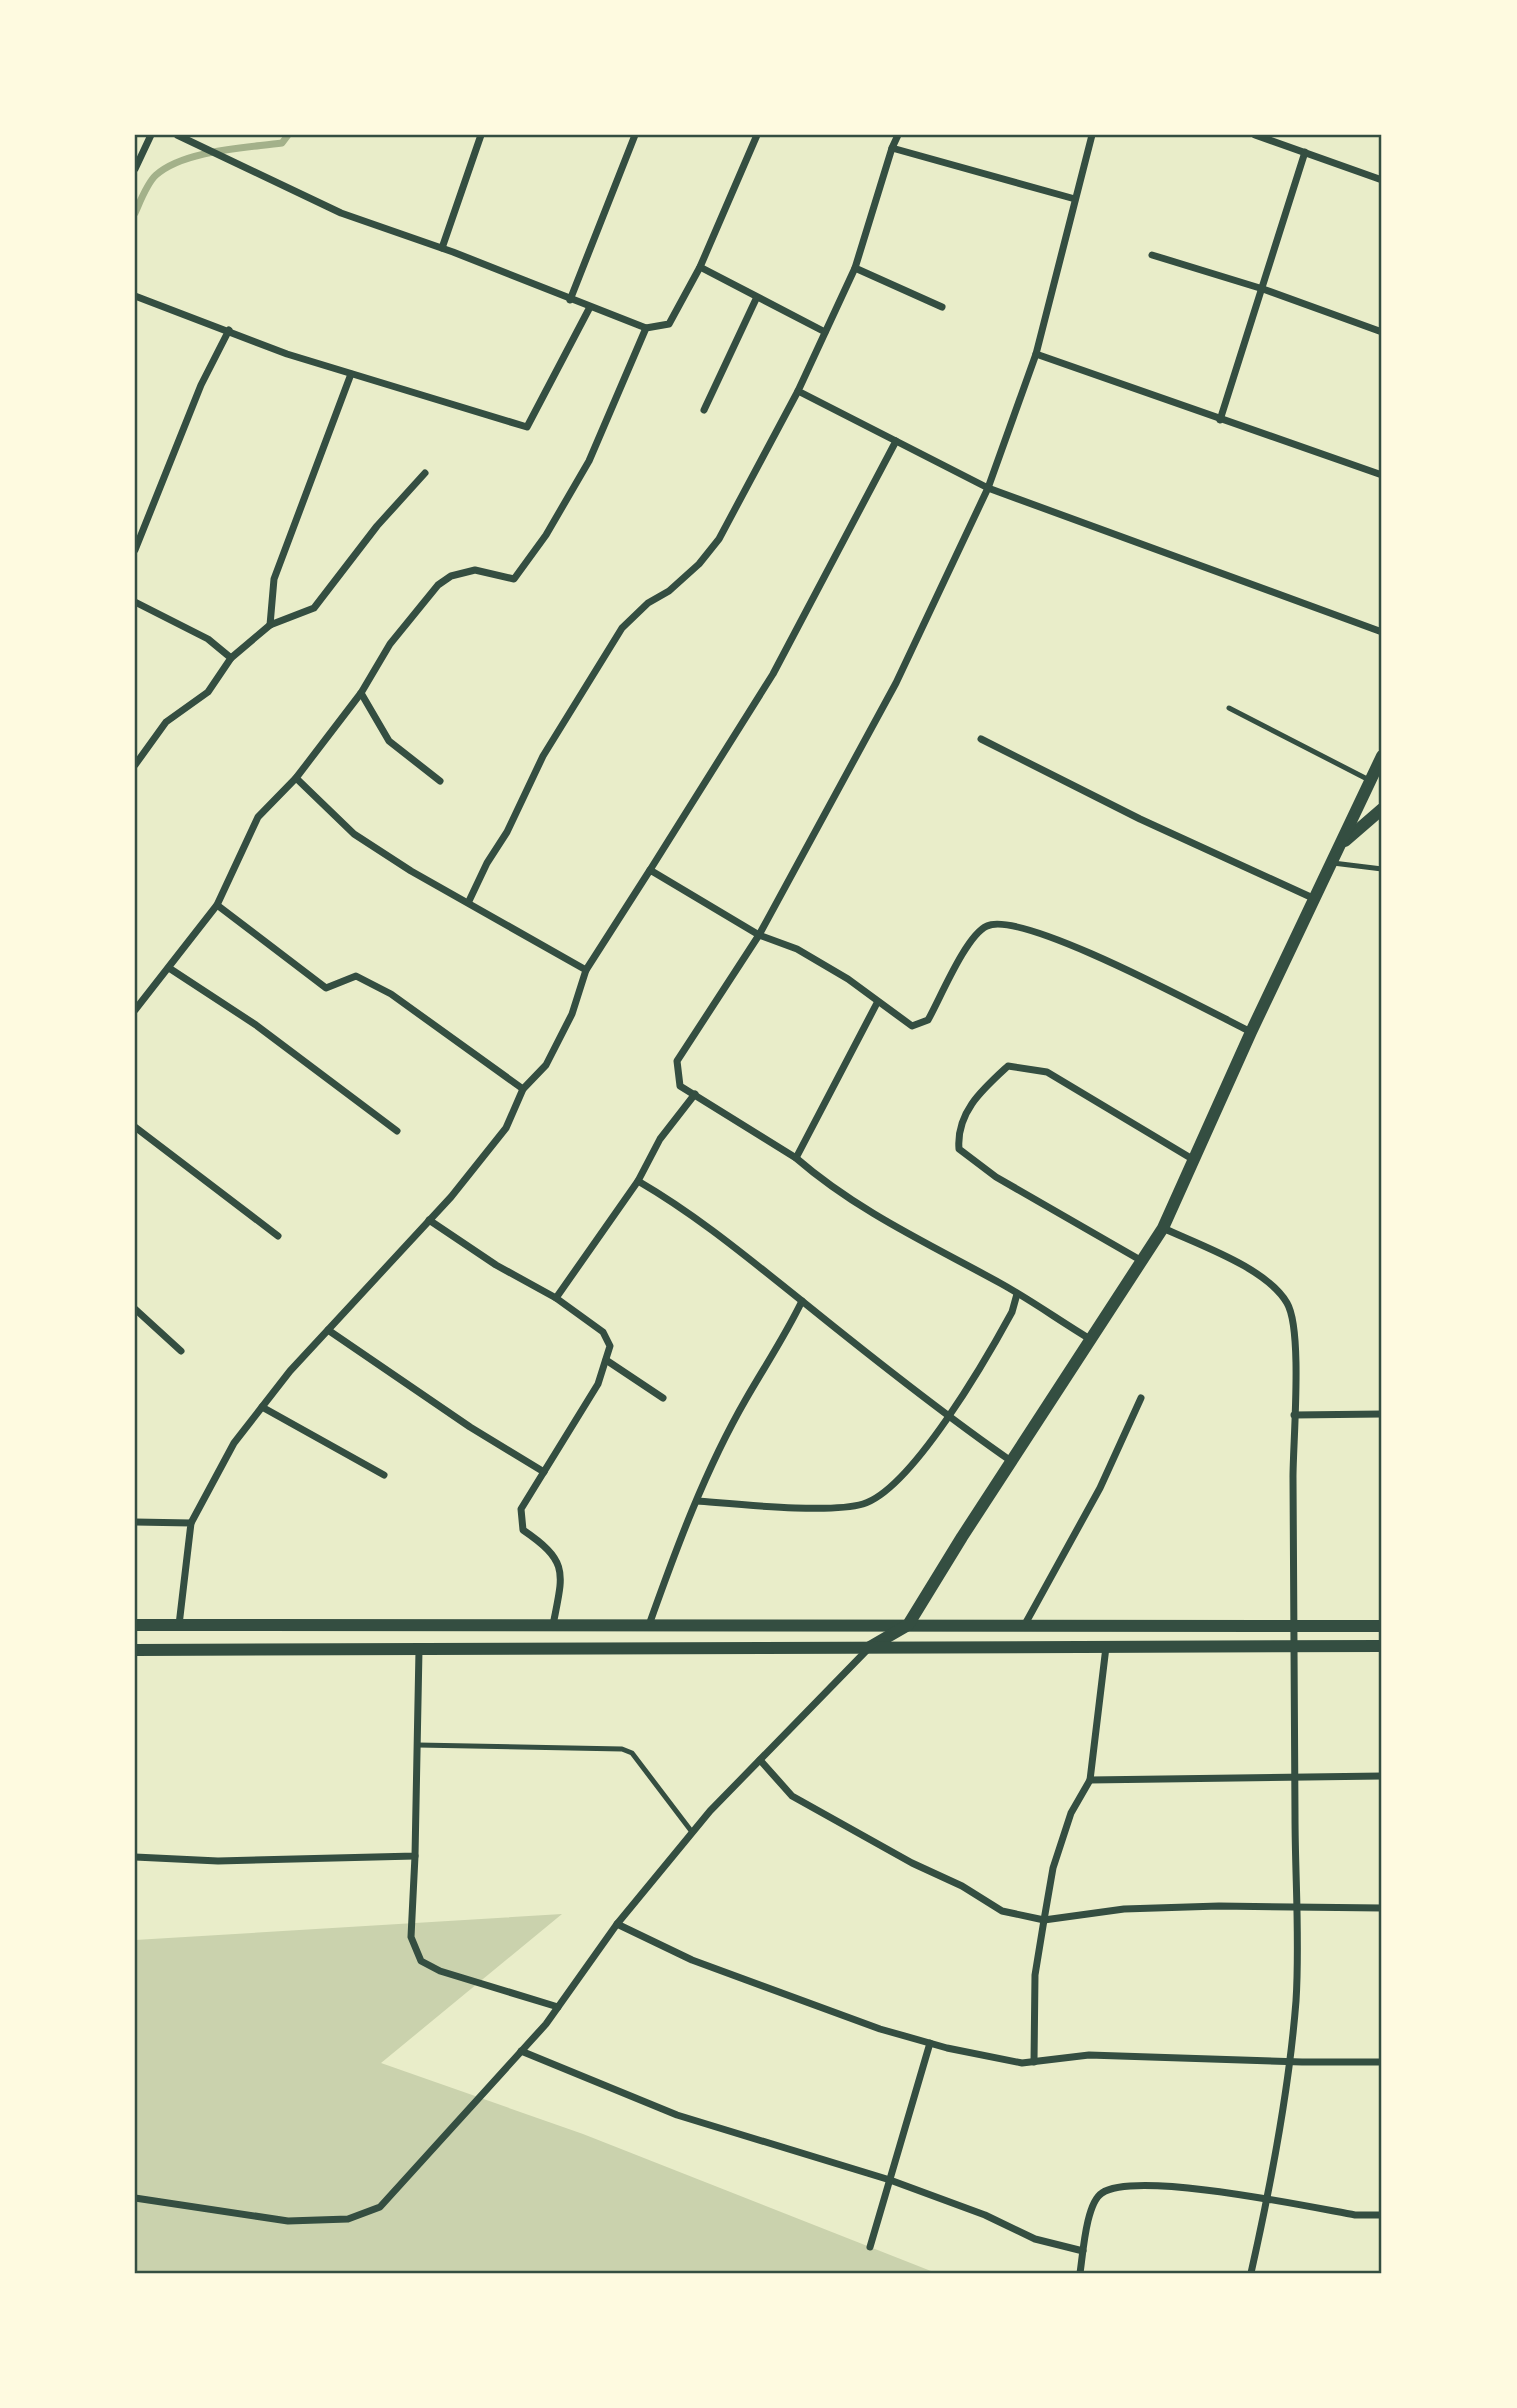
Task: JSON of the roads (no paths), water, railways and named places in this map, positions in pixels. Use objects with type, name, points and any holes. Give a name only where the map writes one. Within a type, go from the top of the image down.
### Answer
[{"type":"street","points":[[135,169],[151,135]]},
{"type":"street","points":[[177,135],[341,213],[442,248],[646,328],[669,324],[699,267],[757,135]]},
{"type":"street","points":[[442,248],[481,135]]},
{"type":"street","points":[[570,300],[635,135]]},
{"type":"street","points":[[469,901],[486,863],[508,832],[543,756],[622,628],[648,603],[670,591],[719,539],[798,391],[855,268],[898,135]]},
{"type":"street","points":[[1090,1339],[830,1187],[796,1158],[680,1086],[677,1062],[759,934],[896,683],[988,488],[1036,354],[1092,135]]},
{"type":"street","points":[[1255,135],[1382,180]]},
{"type":"street","points":[[892,148],[1075,199]]},
{"type":"street","points":[[1220,420],[1305,152]]},
{"type":"street","points":[[1152,255],[1263,289],[1382,332]]},
{"type":"street","points":[[699,267],[756,299],[825,332]]},
{"type":"street","points":[[855,268],[942,307]]},
{"type":"street","points":[[135,296],[287,354],[527,427],[590,307]]},
{"type":"street","points":[[704,410],[756,299]]},
{"type":"street","points":[[135,1010],[217,905],[258,817],[296,778],[361,693],[390,645],[438,585],[451,576],[475,570],[513,579],[546,535],[589,461],[646,328]]},
{"type":"street","points":[[135,550],[201,385],[229,330]]},
{"type":"street","points":[[1036,354],[1382,475]]},
{"type":"street","points":[[270,625],[274,579],[351,374]]},
{"type":"street","points":[[798,391],[988,488],[1382,632]]},
{"type":"street","points":[[179,1625],[191,1522],[234,1443],[262,1406],[429,1220],[506,1128],[523,1089],[546,1065],[572,1014],[586,970],[773,674],[896,441]]},
{"type":"street","points":[[135,765],[166,722],[208,692],[231,658],[270,625],[314,608],[377,526],[425,473]]},
{"type":"street","points":[[135,602],[208,639],[231,658]]},
{"type":"street","points":[[361,693],[389,741],[440,781]]},
{"type":"street","points":[[981,739],[1140,818],[1315,899]]},
{"type":"street","points":[[135,2198],[288,2221],[348,2219],[380,2207],[558,2007],[617,1924],[692,1832],[868,1648],[908,1625],[1163,1228],[1251,1032],[1382,756]]},
{"type":"street","points":[[296,778],[354,834],[411,870],[586,970]]},
{"type":"street","points":[[1340,845],[1382,809]]},
{"type":"street","points":[[650,870],[759,934],[797,949],[848,979],[877,1003],[912,1026],[928,1020],[972,940],[985,926],[998,923],[1016,926],[1083,950],[1251,1032]]},
{"type":"street","points":[[217,905],[326,988],[356,976],[391,994],[523,1089]]},
{"type":"street","points":[[169,968],[256,1025],[397,1131]]},
{"type":"street","points":[[796,1158],[877,1003]]},
{"type":"street","points":[[1142,1261],[996,1177],[959,1149],[957,1132],[975,1097],[1008,1066],[1047,1072],[1194,1160]]},
{"type":"street","points":[[556,1298],[638,1181],[660,1139],[695,1094]]},
{"type":"street","points":[[135,1127],[278,1236]]},
{"type":"street","points":[[638,1181],[688,1210],[950,1418],[1011,1461]]},
{"type":"street","points":[[429,1220],[496,1265],[556,1298],[603,1332],[610,1346],[598,1384],[521,1509],[523,1531],[549,1548],[560,1567],[562,1580],[553,1625]]},
{"type":"street","points":[[1163,1228],[1246,1268],[1271,1285],[1288,1304],[1296,1347],[1295,1779],[1298,1908],[1290,2062],[1268,2199],[1251,2273]]},
{"type":"street","points":[[697,1502],[827,1507],[863,1504],[889,1488],[950,1418],[989,1354],[1018,1300],[1017,1294]]},
{"type":"street","points":[[649,1625],[679,1540],[746,1400],[777,1352],[802,1301]]},
{"type":"street","points":[[135,1308],[181,1351]]},
{"type":"street","points":[[328,1331],[458,1419],[544,1472]]},
{"type":"street","points":[[606,1360],[663,1398]]},
{"type":"street","points":[[1024,1626],[1100,1488],[1141,1398]]},
{"type":"street","points":[[262,1406],[384,1475]]},
{"type":"street","points":[[1294,1415],[1382,1414]]},
{"type":"street","points":[[135,1522],[191,1522]]},
{"type":"street","points":[[135,1625],[1382,1626]]},
{"type":"street","points":[[135,1650],[1382,1646]]},
{"type":"street","points":[[1034,2062],[1035,1975],[1053,1868],[1071,1813],[1090,1780],[1106,1647]]},
{"type":"street","points":[[419,1650],[411,1937],[421,1961],[440,1971],[558,2007]]},
{"type":"street","points":[[760,1760],[792,1796],[858,1834],[962,1886],[1002,1911],[1044,1920],[1124,1909],[1219,1906],[1382,1908]]},
{"type":"street","points":[[1090,1780],[1382,1776]]},
{"type":"street","points":[[135,1857],[218,1861],[415,1856]]},
{"type":"street","points":[[617,1924],[692,1960],[880,2029],[1022,2063],[1089,2055],[1290,2062],[1382,2062]]},
{"type":"street","points":[[870,2247],[930,2043]]},
{"type":"street","points":[[521,2051],[677,2115],[890,2180],[985,2215],[1035,2239],[1083,2251]]},
{"type":"street","points":[[1080,2273],[1093,2204],[1102,2193],[1122,2186],[1194,2188],[1355,2215],[1382,2215]]},
{"type":"lane","points":[[1228,708],[1371,781]]},
{"type":"lane","points":[[1332,863],[1382,869]]},
{"type":"lane","points":[[418,1745],[622,1749],[632,1754],[692,1832]]},
{"type":"waterway","points":[[135,213],[150,183],[168,167],[199,155],[282,143],[288,135]]}]
